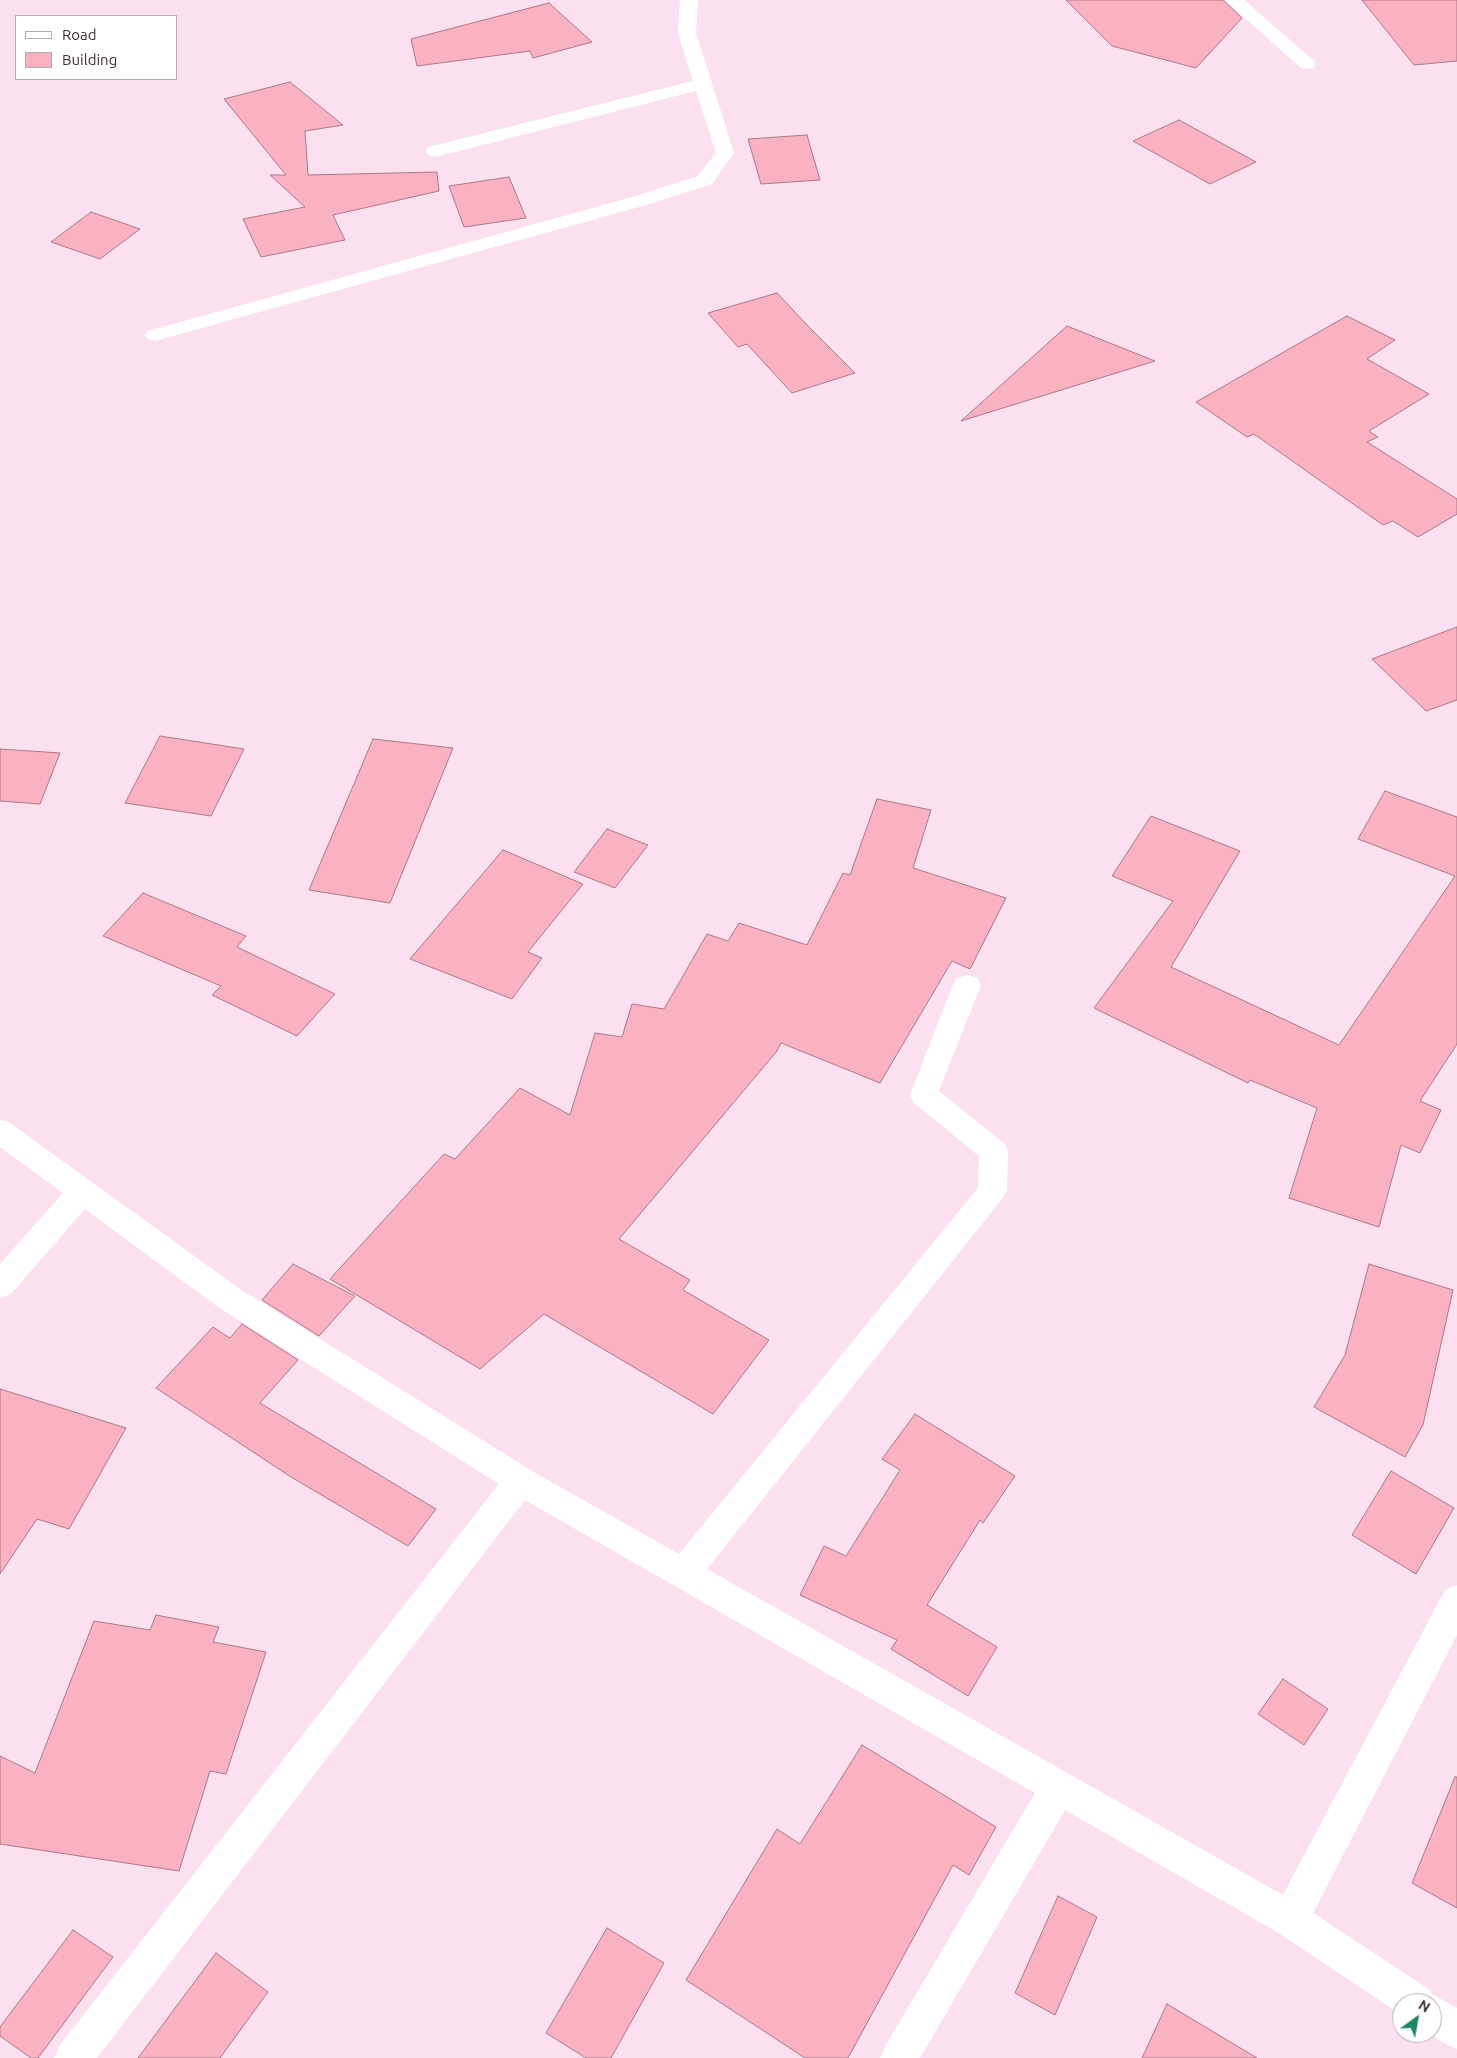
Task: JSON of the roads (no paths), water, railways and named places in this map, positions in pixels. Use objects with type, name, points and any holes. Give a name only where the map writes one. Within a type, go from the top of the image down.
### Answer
[{"type":"street","points":[[155,335],[643,200],[705,180],[725,153],[687,34],[689,0]]},
{"type":"street","points":[[1234,0],[1307,64]]},
{"type":"street","points":[[435,152],[703,84]]},
{"type":"street","points":[[683,1574],[992,1191],[994,1151],[924,1095],[967,985]]},
{"type":"street","points":[[0,1131],[229,1298],[521,1481],[1290,1919],[1402,1993]]},
{"type":"street","points":[[0,1285],[82,1192]]},
{"type":"street","points":[[73,2058],[521,1481]]},
{"type":"street","points":[[1290,1919],[1457,1601]]},
{"type":"street","points":[[899,2058],[1059,1787]]},
{"type":"street","points":[[1442,2020],[1457,2030]]}]
